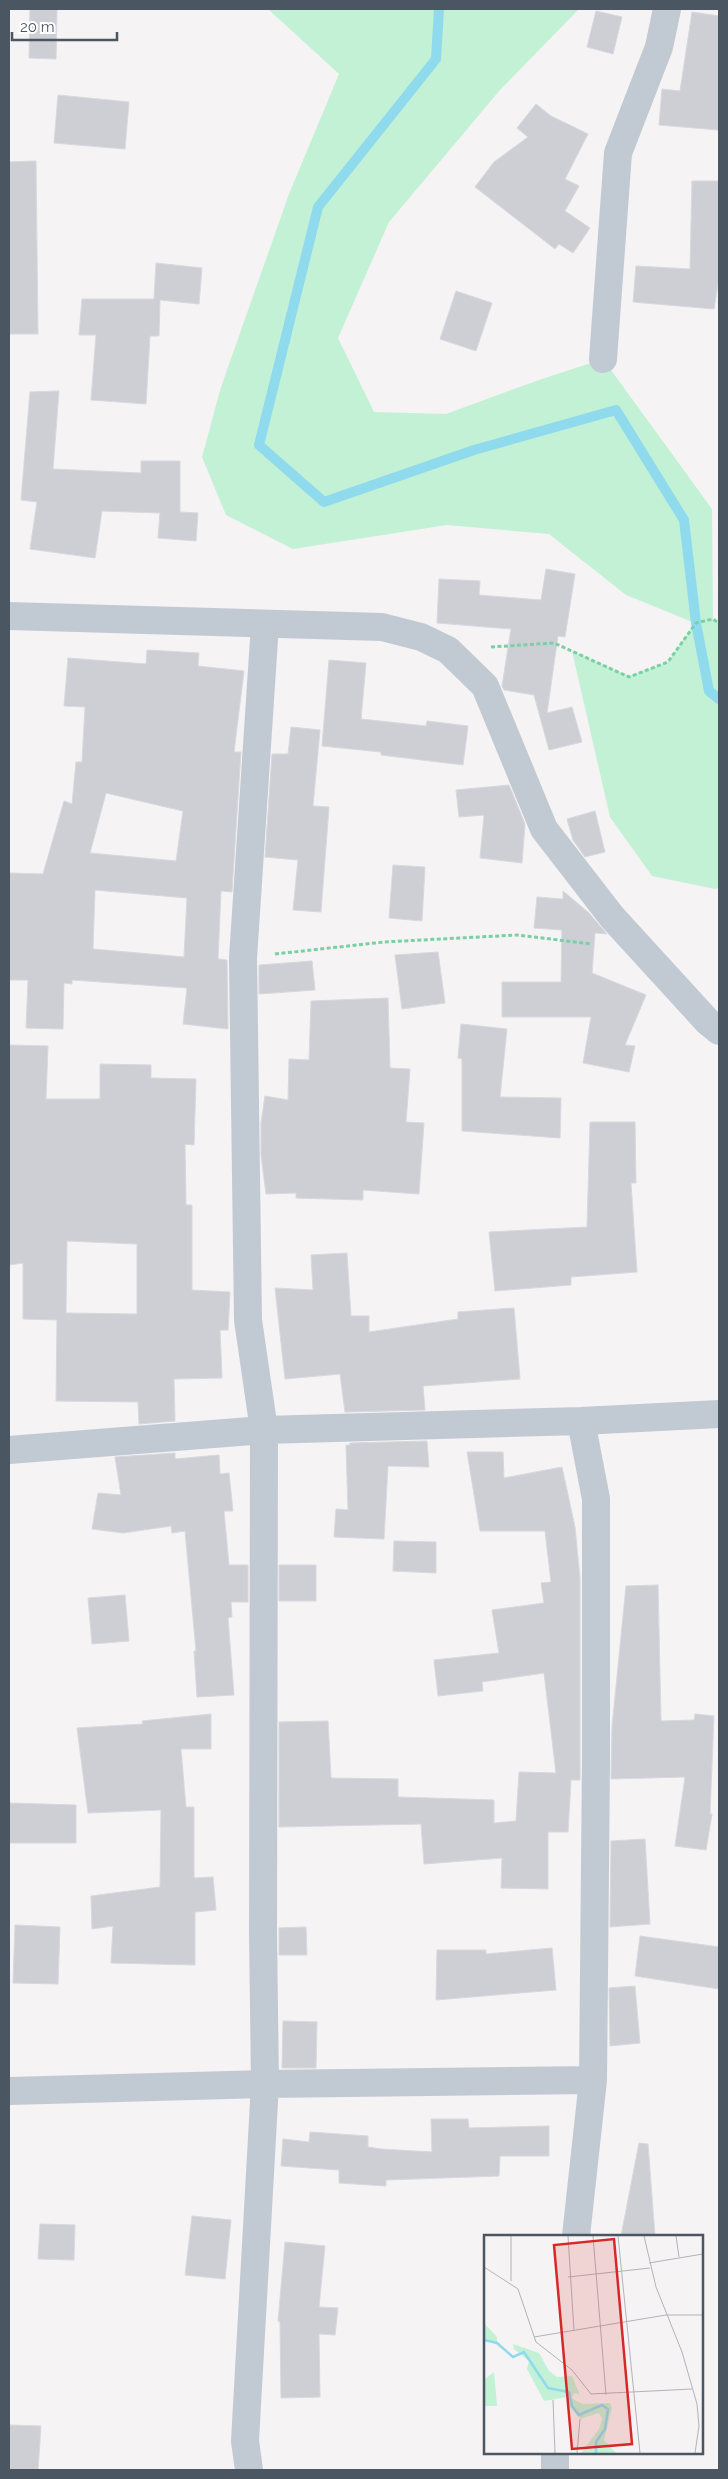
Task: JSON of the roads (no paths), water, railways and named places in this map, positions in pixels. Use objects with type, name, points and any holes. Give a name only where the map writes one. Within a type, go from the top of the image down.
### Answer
[{"type":"street","points":[[604,359],[618,154],[659,47],[667,9]]},
{"type":"street","points":[[9,616],[382,627],[422,637],[448,650],[486,686],[544,829],[612,917],[719,1031]]},
{"type":"street","points":[[249,2470],[245,2441],[265,2084],[263,1933],[264,1430],[248,1320],[243,958],[266,624]]},
{"type":"street","points":[[9,1450],[264,1430],[581,1421],[719,1414]]},
{"type":"street","points":[[576,2235],[593,2080],[596,1499],[581,1421]]},
{"type":"street","points":[[9,2092],[265,2084],[593,2080]]},
{"type":"street","points":[[555,2454],[555,2470]]},
{"type":"waterway","points":[[439,9],[436,59],[318,207],[259,445],[324,502],[474,450],[616,410],[684,520],[696,623],[709,691],[719,699]]}]
